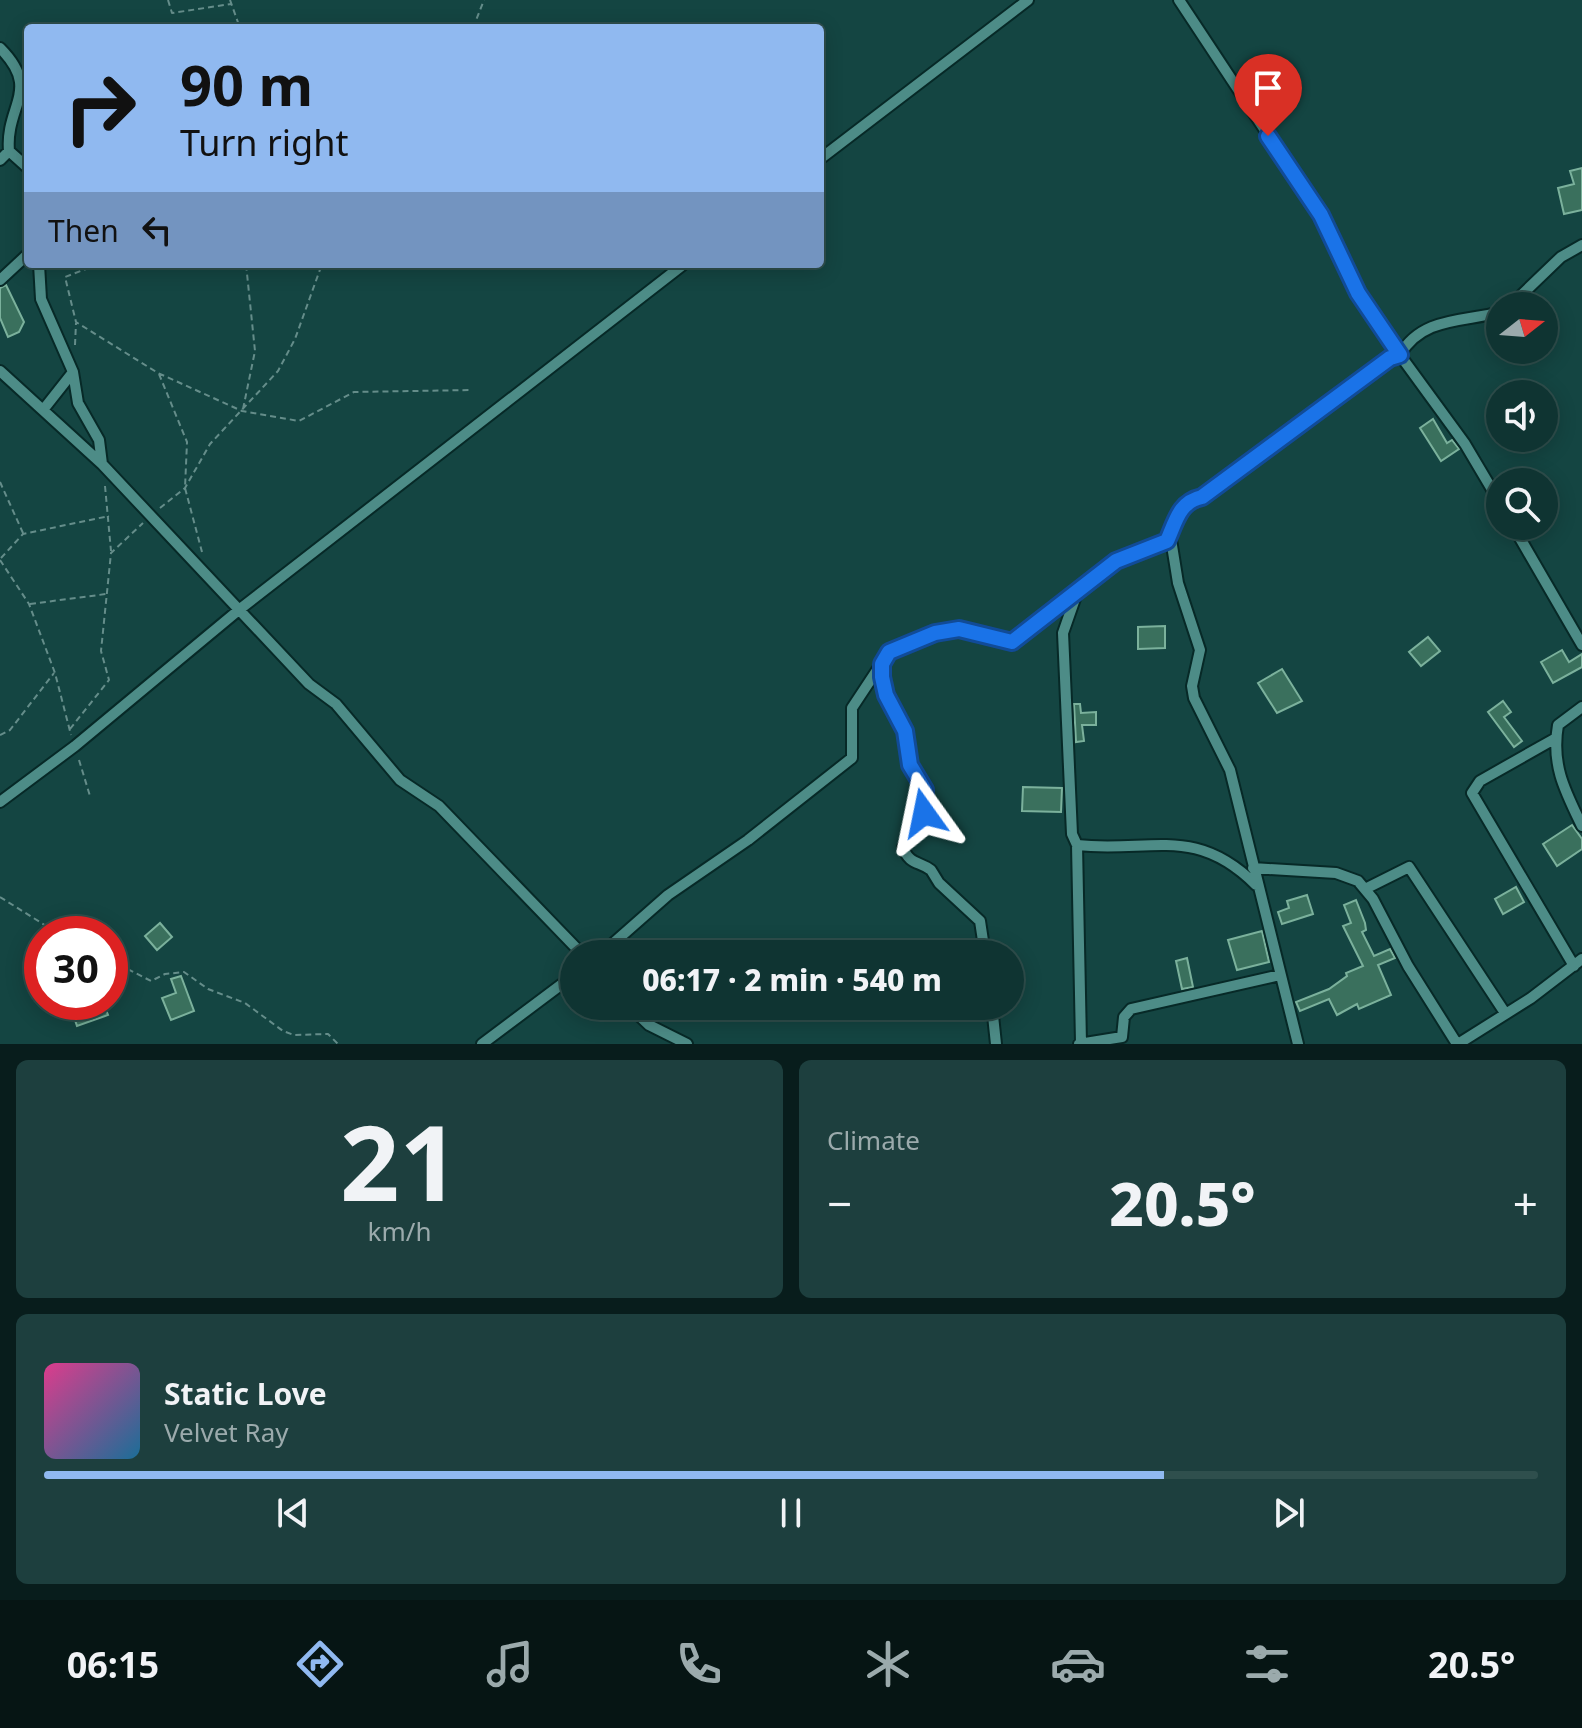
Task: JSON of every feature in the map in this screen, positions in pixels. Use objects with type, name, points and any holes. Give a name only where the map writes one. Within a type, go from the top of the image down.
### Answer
[{"type":"street","points":[[824,156],[1028,0]]},
{"type":"street","points":[[1179,0],[1321,215],[1358,293],[1465,444],[1486,479]]},
{"type":"street","points":[[0,48],[18,66],[21,91],[8,135],[9,151],[24,164]]},
{"type":"street","points":[[0,160],[9,151]]},
{"type":"street","points":[[1525,292],[1561,257],[1582,245]]},
{"type":"street","points":[[0,280],[24,258]]},
{"type":"street","points":[[39,268],[41,299],[73,372],[78,403],[99,440],[102,464]]},
{"type":"street","points":[[0,802],[75,746],[240,609],[679,268]]},
{"type":"street","points":[[617,940],[668,895],[748,840],[852,758],[852,708],[889,652],[935,633],[959,629],[1012,642],[1116,561],[1158,546],[1192,499],[1202,497],[1390,358],[1400,355],[1416,338],[1451,320],[1486,314]]},
{"type":"street","points":[[0,371],[102,464],[309,684],[336,704],[400,780],[439,806],[568,940]]},
{"type":"street","points":[[43,410],[73,372]]},
{"type":"street","points":[[1170,533],[1178,583],[1200,650],[1192,686],[1194,698],[1230,770],[1298,1044]]},
{"type":"street","points":[[1521,540],[1582,645]]},
{"type":"street","points":[[1077,593],[1063,633],[1072,834],[1077,845],[1080,1043],[1122,1037],[1124,1017],[1131,1009],[1280,975]]},
{"type":"street","points":[[882,664],[886,695],[905,731],[910,765],[926,799],[918,828],[903,847],[906,856],[917,866],[931,870],[939,883],[980,921],[983,940]]},
{"type":"street","points":[[1582,707],[1558,725],[1554,749],[1560,781],[1582,826]]},
{"type":"street","points":[[1253,868],[1336,873],[1358,881],[1458,1044],[1578,962],[1472,793],[1480,781],[1556,738]]},
{"type":"street","points":[[1077,845],[1165,844],[1204,850],[1238,867],[1258,886]]},
{"type":"street","points":[[1365,889],[1409,867],[1505,1013]]},
{"type":"street","points":[[482,1044],[560,986]]},
{"type":"street","points":[[644,1020],[687,1044]]},
{"type":"street","points":[[993,1020],[996,1044]]},
{"type":"path","points":[[168,0],[172,13],[231,2],[239,24]]},
{"type":"path","points":[[475,24],[484,0]]},
{"type":"path","points":[[89,268],[65,277],[76,322],[158,373],[242,411],[299,421],[354,392],[471,390]]},
{"type":"path","points":[[242,411],[255,351],[246,268]]},
{"type":"path","points":[[111,553],[185,488],[210,444],[278,371],[295,339],[321,268]]},
{"type":"path","points":[[158,373],[187,442],[185,488],[207,575]]},
{"type":"path","points":[[70,729],[109,680],[101,651],[111,553],[102,464]]},
{"type":"path","points":[[0,482],[23,534]]},
{"type":"path","points":[[90,796],[55,673],[29,604],[0,559],[23,534],[109,516]]},
{"type":"path","points":[[29,604],[106,594]]},
{"type":"path","points":[[0,735],[10,730],[55,673]]},
{"type":"path","points":[[0,897],[30,916]]},
{"type":"path","points":[[128,969],[151,981],[165,974],[184,972],[208,989],[245,1003],[283,1031],[328,1034],[338,1044]]},
{"type":"building","points":[[1582,168],[1582,210],[1564,214],[1558,188],[1574,184],[1570,171]]},
{"type":"building","points":[[6,285],[24,322],[19,332],[8,337],[0,318],[0,288]]},
{"type":"building","points":[[1433,419],[1447,443],[1452,440],[1459,449],[1441,461],[1420,428]]},
{"type":"building","points":[[1165,626],[1165,648],[1138,649],[1138,627]]},
{"type":"building","points":[[1428,637],[1440,651],[1421,666],[1409,652]]},
{"type":"building","points":[[1562,650],[1569,662],[1582,654],[1582,667],[1553,683],[1541,662]]},
{"type":"building","points":[[1282,669],[1302,701],[1277,713],[1258,683]]},
{"type":"building","points":[[1503,701],[1511,712],[1504,717],[1522,741],[1514,747],[1488,712]]},
{"type":"building","points":[[1074,704],[1080,704],[1081,713],[1096,712],[1096,725],[1082,725],[1084,741],[1076,742]]},
{"type":"building","points":[[1023,787],[1062,788],[1061,812],[1022,811]]},
{"type":"building","points":[[1572,825],[1582,839],[1582,849],[1557,866],[1543,844]]},
{"type":"building","points":[[1516,887],[1524,902],[1503,914],[1495,899]]},
{"type":"building","points":[[1307,895],[1313,914],[1282,924],[1278,912],[1289,908],[1287,901]]},
{"type":"building","points":[[1356,900],[1365,923],[1366,930],[1362,932],[1374,956],[1390,949],[1395,958],[1378,965],[1391,995],[1359,1009],[1357,1004],[1337,1015],[1329,999],[1300,1011],[1296,1002],[1329,989],[1347,976],[1346,973],[1363,966],[1343,926],[1351,923],[1344,905]]},
{"type":"building","points":[[160,923],[172,937],[157,950],[145,936]]},
{"type":"building","points":[[1262,931],[1269,962],[1237,970],[1228,940]]},
{"type":"building","points":[[1187,958],[1193,987],[1182,989],[1176,961]]},
{"type":"building","points":[[181,976],[194,1011],[171,1020],[162,998],[176,993],[171,979]]},
{"type":"building","points":[[75,1020],[94,1020],[77,1026]]},
{"type":"route","points":[[924,813],[925,790],[910,765],[905,731],[886,695],[882,677],[882,664],[889,652],[935,633],[959,629],[1003,643],[1020,639],[1063,600],[1103,574],[1116,561],[1167,541],[1182,507],[1192,499],[1202,497],[1395,354],[1400,355],[1358,293],[1321,215],[1268,136]]}]
